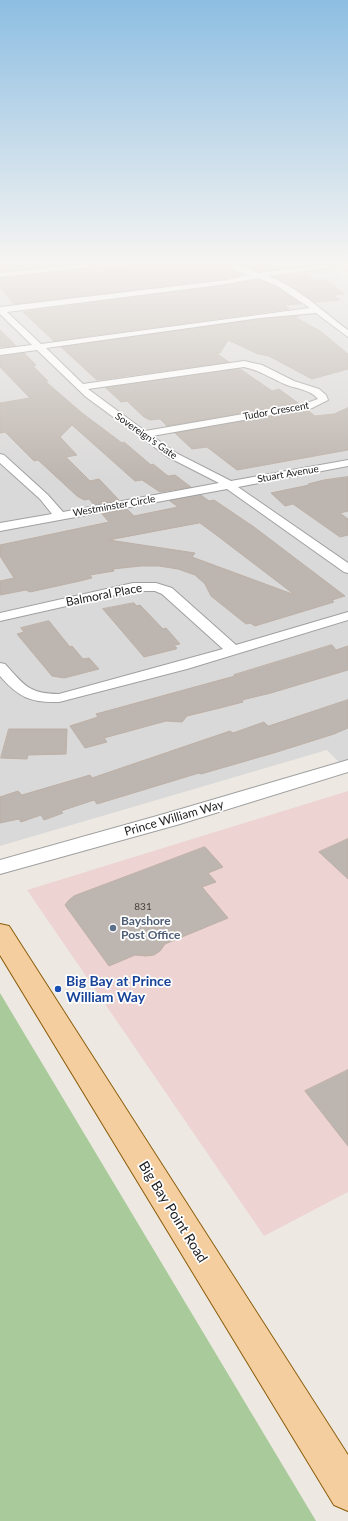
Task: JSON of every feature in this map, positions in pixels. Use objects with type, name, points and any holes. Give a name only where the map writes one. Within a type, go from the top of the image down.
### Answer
[{"type":"main road","name":"Big Bay Point Road","points":[[0,933],[348,1490]]},
{"type":"street","name":"Sovereign's Gate","points":[[28,336],[81,387],[143,434],[172,455],[213,474],[348,569]]},
{"type":"street","points":[[0,352],[113,336]]},
{"type":"street","name":"Tudor Crescent","points":[[81,387],[244,364],[259,367],[291,383],[316,391],[323,397],[323,400],[319,403],[309,406],[143,434]]},
{"type":"street","points":[[0,457],[44,497],[60,516]]},
{"type":"street","name":"Stuart Avenue","points":[[229,485],[348,463]]},
{"type":"street","name":"Westminster Circle","points":[[0,527],[229,485]]},
{"type":"street","name":"Balmoral Place","points":[[0,617],[133,587],[156,587],[167,591],[234,651]]},
{"type":"street","points":[[0,666],[23,692],[34,698],[54,698],[182,666],[348,616]]},
{"type":"street","name":"Prince William Way","points":[[0,867],[172,819],[348,766]]},
{"type":"shaded area","points":[[0,336],[348,336],[348,771],[327,750],[0,846]]},
{"type":"shaded area","points":[[348,791],[348,1192],[264,1236],[27,890]]},
{"type":"green space","points":[[0,993],[316,1521],[0,1521]]},
{"type":"building","points":[[0,336],[6,336],[16,346],[0,347]]},
{"type":"building","points":[[49,336],[91,336],[54,341]]},
{"type":"building","points":[[139,336],[326,336],[348,354],[348,369],[312,379],[269,356],[258,354],[228,340],[220,353],[216,353],[229,362],[97,380],[61,347]]},
{"type":"building","points":[[24,353],[36,365],[33,366],[48,381],[45,381],[82,413],[122,443],[124,442],[151,465],[153,464],[168,476],[175,475],[191,487],[160,492],[142,480],[135,481],[72,425],[60,437],[77,455],[66,457],[90,481],[99,479],[119,500],[94,505],[89,499],[84,500],[77,496],[38,460],[34,461],[5,432],[0,433],[0,403],[30,398],[0,367],[0,356]]},
{"type":"building","points":[[240,369],[272,391],[279,389],[298,403],[167,426],[160,419],[150,420],[144,417],[127,401],[121,402],[106,388]]},
{"type":"building","points":[[348,408],[348,450],[237,470],[207,447],[192,449],[175,433],[307,410],[315,416],[334,414]]},
{"type":"building","points":[[348,477],[348,511],[340,513],[348,519],[348,535],[340,537],[293,504],[285,506],[271,493],[309,485],[308,484],[324,480]]},
{"type":"building","points":[[201,495],[209,501],[214,500],[254,527],[345,596],[332,600],[334,602],[255,626],[250,623],[246,624],[211,596],[205,584],[195,575],[178,569],[159,566],[113,569],[114,571],[90,575],[92,578],[80,581],[30,592],[26,590],[0,595],[0,581],[14,578],[0,556],[0,545],[109,522],[102,514],[127,509],[134,516],[178,507],[170,501]],"holes":[[[200,523],[295,595],[192,557],[195,553],[109,540]]]},
{"type":"building","points":[[134,603],[137,606],[140,605],[163,629],[166,628],[180,644],[174,645],[177,648],[176,649],[144,657],[103,609]]},
{"type":"building","points":[[49,621],[70,647],[72,646],[83,659],[89,658],[99,669],[64,678],[52,676],[17,634],[24,632],[21,628]]},
{"type":"building","points":[[332,645],[336,650],[348,646],[348,670],[242,700],[243,702],[187,716],[182,722],[166,721],[104,738],[107,742],[85,748],[70,726],[98,717],[96,714],[235,676],[234,675]]},
{"type":"building","points":[[348,700],[348,728],[334,734],[97,804],[94,800],[61,811],[63,813],[44,820],[41,815],[21,822],[19,819],[0,823],[0,797],[18,791],[22,795],[90,775],[92,778],[230,731],[233,733],[264,722],[268,726]]},
{"type":"building","points":[[9,729],[67,729],[66,754],[28,755],[27,759],[1,758]]},
{"type":"building","points":[[348,839],[348,879],[319,852]]},
{"type":"building","points":[[205,847],[223,867],[208,873],[216,882],[202,887],[228,918],[165,944],[160,951],[154,955],[135,955],[109,966],[65,905],[69,900],[74,896]]},
{"type":"building","points":[[348,1070],[348,1146],[305,1091]]},
{"type":"place","name":"Bayshore Post Office","points":[[113,928]]},
{"type":"place","name":"Big Bay at Prince William Way","points":[[58,989]]}]
